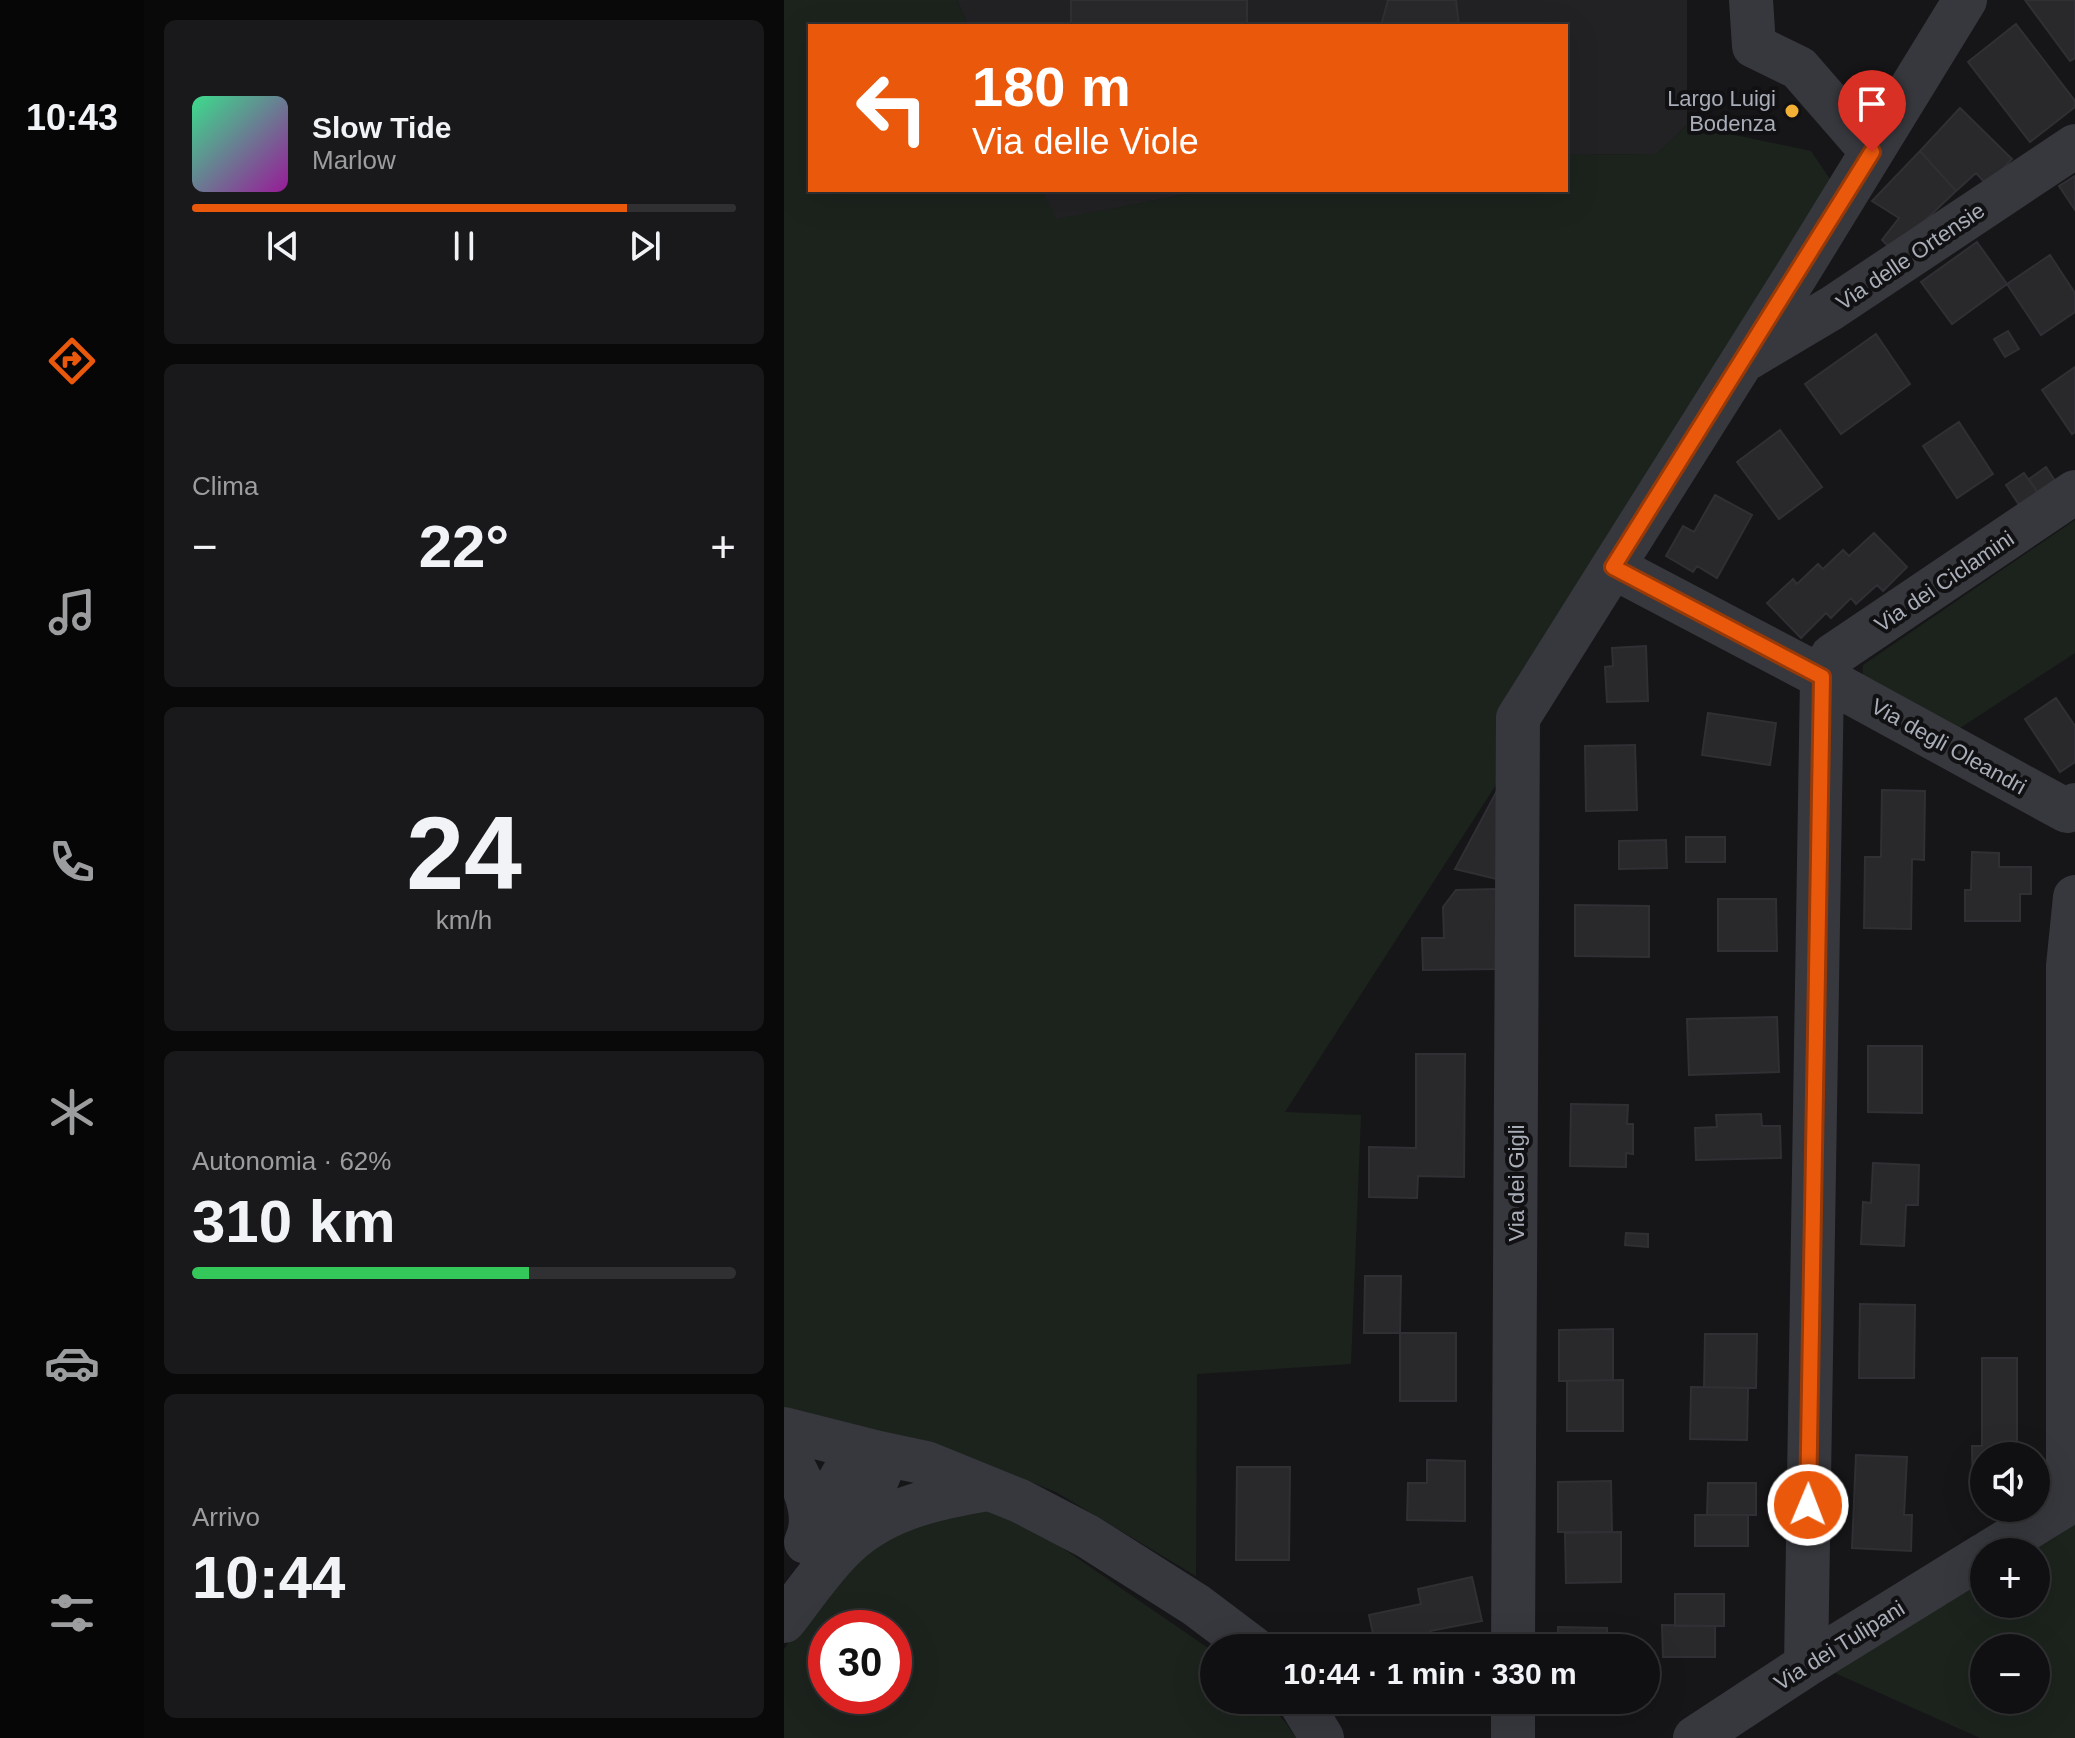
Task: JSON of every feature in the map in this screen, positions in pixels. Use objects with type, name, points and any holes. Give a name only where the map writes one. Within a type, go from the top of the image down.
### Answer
[{"type":"street","points":[[1751,0],[1754,46],[1799,68],[1872,152]]},
{"type":"street","points":[[1613,567],[1965,0]]},
{"type":"street","name":"Via delle Ortensie","points":[[1743,361],[1832,308],[2075,146]]},
{"type":"street","points":[[1797,274],[1832,308]]},
{"type":"street","name":"Via dei Ciclamini","points":[[1822,677],[1832,656],[2075,492]]},
{"type":"street","name":"Via degli Oleandri","points":[[1613,567],[2072,811]]},
{"type":"street","name":"Via dei Gigli","points":[[1513,1634],[1518,718],[1613,567]]},
{"type":"street","points":[[1806,1665],[1822,677]]},
{"type":"street","points":[[2012,1538],[2071,1502],[2068,966],[2075,897]]},
{"type":"street","points":[[784,1429],[926,1463],[1020,1501],[1087,1536],[1196,1605],[1234,1634]]},
{"type":"street","points":[[784,1452],[798,1474],[825,1542]]},
{"type":"street","points":[[784,1621],[825,1542],[844,1473],[879,1453]]},
{"type":"street","points":[[784,1589],[825,1542],[903,1509],[943,1497],[988,1489]]},
{"type":"street","name":"Via dei Tulipani","points":[[1695,1738],[1970,1564]]},
{"type":"street","points":[[1307,1714],[1322,1738]]},
{"type":"street","points":[[1513,1714],[1513,1738]]},
{"type":"shaded area","points":[[784,0],[957,0],[967,24],[808,24],[808,192],[1043,192],[1056,219],[1198,192],[1568,192],[1568,155],[1657,154],[1687,125],[1811,151],[1832,182],[1501,777],[1285,1112],[1361,1115],[1351,1364],[1197,1374],[1196,1576],[1056,1492],[948,1449],[784,1407]]},
{"type":"shaded area","points":[[957,0],[1687,0],[1687,125],[1657,154],[1568,155],[1568,24],[967,24]]},
{"type":"shaded area","points":[[1043,192],[1198,192],[1055,220]]},
{"type":"shaded area","points":[[2075,520],[2075,653],[1957,730],[1862,678],[1863,665]]},
{"type":"shaded area","points":[[987,1508],[1013,1514],[1200,1642],[1200,1714],[1278,1714],[1296,1738],[784,1738],[784,1649],[808,1614],[808,1714],[912,1714],[912,1610],[811,1610],[835,1575],[911,1520]]},
{"type":"shaded area","points":[[2075,1518],[2075,1738],[1980,1738],[1835,1673],[1970,1586],[1970,1618],[2050,1618],[2050,1538],[2044,1538]]},
{"type":"building","points":[[1071,0],[1247,0],[1247,24],[1071,24]]},
{"type":"building","points":[[1388,0],[1456,0],[1459,24],[1382,24]]},
{"type":"building","points":[[2025,0],[2075,0],[2075,58],[2070,61]]},
{"type":"building","points":[[2016,24],[2075,101],[2075,107],[2030,142],[1968,62]]},
{"type":"building","points":[[1960,108],[2012,159],[1987,185],[1976,173],[1956,191],[1920,151]]},
{"type":"building","points":[[1920,151],[1956,191],[1893,251],[1882,240],[1899,218],[1872,201]]},
{"type":"building","points":[[2075,176],[2075,210],[2059,186]]},
{"type":"building","points":[[1977,242],[2007,284],[1952,324],[1921,282]]},
{"type":"building","points":[[2050,255],[2075,293],[2075,312],[2041,335],[2007,284]]},
{"type":"building","points":[[2008,331],[2019,349],[2005,357],[1994,339]]},
{"type":"building","points":[[1876,334],[1910,384],[1841,434],[1805,384]]},
{"type":"building","points":[[2075,367],[2075,432],[2072,434],[2042,390]]},
{"type":"building","points":[[1959,422],[1993,474],[1957,498],[1923,446]]},
{"type":"building","points":[[1780,430],[1822,487],[1779,519],[1737,462]]},
{"type":"building","points":[[2046,467],[2061,490],[2044,502],[2029,479]]},
{"type":"building","points":[[2024,473],[2044,502],[2025,514],[2006,485]]},
{"type":"building","points":[[1715,495],[1752,515],[1717,578],[1697,566],[1693,572],[1666,556],[1683,526],[1694,532]]},
{"type":"building","points":[[1874,533],[1907,567],[1883,591],[1877,585],[1856,604],[1851,598],[1831,618],[1826,613],[1801,638],[1767,603],[1793,579],[1797,584],[1818,564],[1823,569],[1843,550],[1849,556]]},
{"type":"building","points":[[1646,646],[1648,701],[1607,702],[1605,667],[1613,666],[1612,648]]},
{"type":"building","points":[[2056,698],[2075,726],[2075,762],[2060,772],[2025,719]]},
{"type":"building","points":[[1708,713],[1776,723],[1770,765],[1702,755]]},
{"type":"building","points":[[1635,745],[1637,810],[1586,811],[1585,746]]},
{"type":"building","points":[[1499,787],[1505,881],[1455,869]]},
{"type":"building","points":[[1882,790],[1925,791],[1924,860],[1912,859],[1911,929],[1864,928],[1865,857],[1881,857]]},
{"type":"building","points":[[1686,837],[1725,837],[1725,862],[1686,862]]},
{"type":"building","points":[[1666,840],[1667,868],[1619,869],[1619,841]]},
{"type":"building","points":[[1972,852],[1999,853],[1999,867],[2031,867],[2031,894],[2020,894],[2020,921],[1965,921],[1965,890],[1971,890]]},
{"type":"building","points":[[1497,889],[1498,969],[1423,970],[1422,938],[1444,938],[1443,907],[1456,890]]},
{"type":"building","points":[[1718,899],[1776,899],[1777,951],[1718,951]]},
{"type":"building","points":[[1575,905],[1649,906],[1649,957],[1575,956]]},
{"type":"building","points":[[1777,1017],[1779,1072],[1689,1075],[1687,1019]]},
{"type":"building","points":[[1868,1046],[1922,1046],[1922,1113],[1868,1112]]},
{"type":"building","points":[[1416,1054],[1465,1054],[1464,1177],[1418,1176],[1417,1198],[1369,1197],[1369,1147],[1416,1148]]},
{"type":"building","points":[[1571,1104],[1628,1105],[1627,1124],[1633,1124],[1633,1154],[1626,1153],[1626,1167],[1570,1166]]},
{"type":"building","points":[[1761,1114],[1762,1126],[1780,1126],[1781,1158],[1696,1160],[1695,1128],[1717,1127],[1716,1115]]},
{"type":"building","points":[[1873,1163],[1919,1165],[1918,1205],[1906,1205],[1904,1246],[1861,1244],[1863,1202],[1871,1203]]},
{"type":"building","points":[[1626,1233],[1648,1234],[1648,1247],[1625,1245]]},
{"type":"building","points":[[1365,1276],[1401,1276],[1400,1333],[1364,1333]]},
{"type":"building","points":[[1860,1304],[1915,1305],[1914,1378],[1859,1378]]},
{"type":"building","points":[[1613,1329],[1613,1380],[1559,1381],[1559,1330]]},
{"type":"building","points":[[1400,1333],[1456,1333],[1456,1401],[1400,1401]]},
{"type":"building","points":[[1705,1334],[1757,1334],[1756,1388],[1704,1387]]},
{"type":"building","points":[[1982,1358],[2017,1358],[2017,1442],[1982,1442]]},
{"type":"building","points":[[1623,1380],[1623,1431],[1567,1431],[1567,1381]]},
{"type":"building","points":[[1691,1387],[1748,1388],[1747,1440],[1690,1439]]},
{"type":"building","points":[[1856,1455],[1907,1457],[1904,1515],[1912,1515],[1911,1551],[1852,1548]]},
{"type":"building","points":[[1427,1460],[1465,1461],[1465,1521],[1407,1520],[1408,1483],[1427,1483]]},
{"type":"building","points":[[1237,1467],[1290,1467],[1289,1560],[1236,1560]]},
{"type":"building","points":[[1611,1481],[1612,1532],[1558,1532],[1558,1482]]},
{"type":"building","points":[[1708,1483],[1756,1483],[1756,1515],[1707,1515]]},
{"type":"building","points":[[1695,1515],[1748,1515],[1748,1546],[1695,1546]]},
{"type":"building","points":[[1621,1532],[1621,1582],[1566,1583],[1565,1533]]},
{"type":"building","points":[[1472,1577],[1482,1621],[1430,1631],[1431,1634],[1373,1634],[1369,1615],[1421,1604],[1418,1589]]},
{"type":"building","points":[[1675,1594],[1724,1594],[1724,1626],[1675,1626]]},
{"type":"building","points":[[1662,1625],[1715,1626],[1715,1657],[1663,1657]]},
{"type":"building","points":[[1558,1627],[1607,1628],[1607,1634],[1558,1634]]},
{"type":"place","name":"Largo Luigi Bodenza","points":[[1792,111]]},
{"type":"route","points":[[1808,1505],[1822,677],[1613,567],[1872,152]]}]
